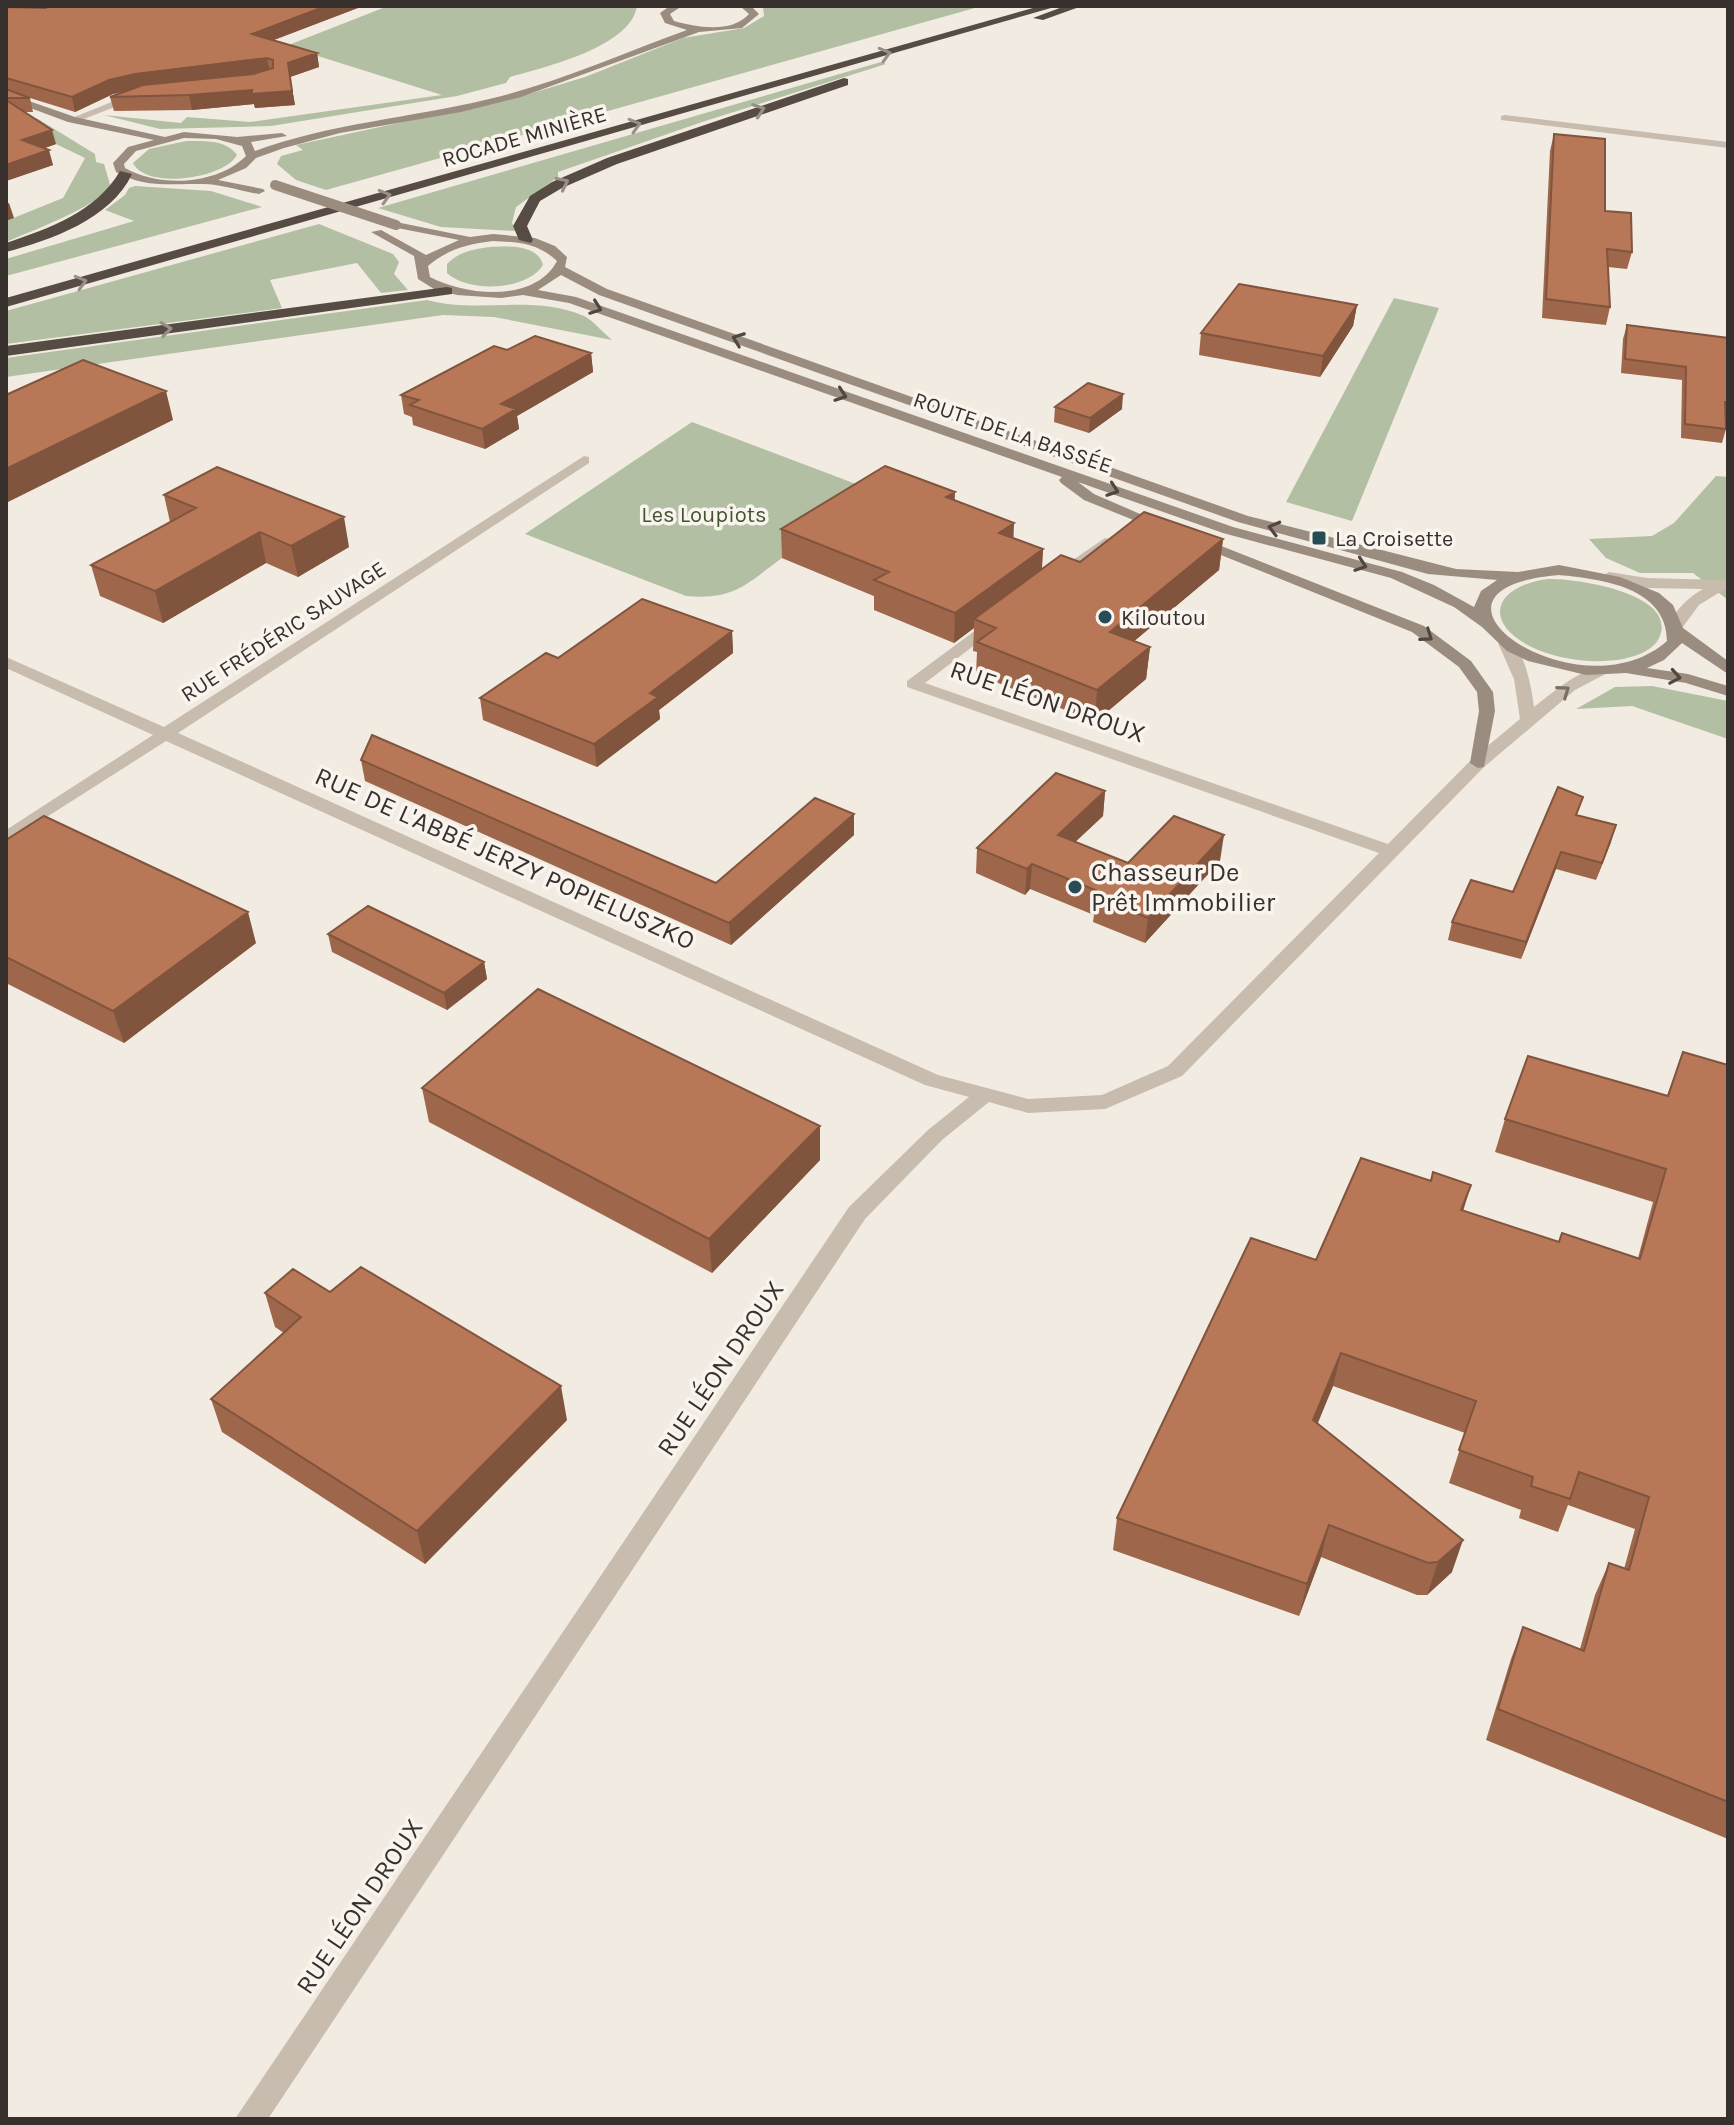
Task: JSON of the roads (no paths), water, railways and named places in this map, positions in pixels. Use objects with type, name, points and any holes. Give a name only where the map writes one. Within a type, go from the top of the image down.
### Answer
[{"type":"highway","name":"ROCADE MINIÈRE","points":[[159,244],[1007,6]]},
{"type":"highway","name":"ROCADE MINIÈRE","points":[[6,303],[1052,6]]},
{"type":"highway","points":[[888,67],[1076,6]]},
{"type":"highway","points":[[526,240],[520,226],[529,206],[557,185],[612,161],[859,77]]},
{"type":"highway","points":[[6,248],[53,230],[98,206],[115,193],[123,183],[125,174]]},
{"type":"highway","points":[[6,351],[447,291]]},
{"type":"main road","points":[[673,6],[664,15],[670,23],[698,29],[733,27],[747,22],[754,14],[745,6]]},
{"type":"main road","points":[[237,140],[290,135],[489,97],[581,69],[649,37],[670,23]]},
{"type":"main road","points":[[199,181],[237,170],[301,140],[479,105],[546,88],[698,29]]},
{"type":"main road","points":[[6,96],[72,120],[164,138]]},
{"type":"main road","points":[[72,120],[116,149],[132,149],[164,138],[204,135],[237,140],[247,144],[251,162]]},
{"type":"main road","points":[[116,149],[118,163],[125,174],[159,183],[199,181],[259,191],[377,232],[420,254],[424,279],[447,291],[490,295],[520,291],[546,282],[561,270],[563,260],[557,252],[526,240],[457,238],[396,225],[275,185],[263,177]]},
{"type":"main road","points":[[423,264],[438,251],[450,246],[485,239]]},
{"type":"main road","name":"ROUTE DE LA BASSÉE","points":[[561,270],[603,292],[1243,519],[1456,574],[1514,576],[1559,570],[1609,577],[1654,597],[1665,606],[1677,628],[1728,669]]},
{"type":"main road","name":"ROUTE DE LA BASSÉE","points":[[520,291],[572,300],[1228,530],[1276,545],[1344,560],[1425,587],[1464,605],[1506,643]]},
{"type":"main road","points":[[1051,468],[1089,497],[1418,629],[1465,664],[1485,692],[1487,711],[1478,763]]},
{"type":"main road","points":[[1487,624],[1482,609],[1485,596],[1496,584],[1514,576]]},
{"type":"main road","points":[[1612,670],[1656,660],[1668,652],[1677,628]]},
{"type":"main road","points":[[1506,643],[1551,663],[1688,679],[1728,691]]},
{"type":"street","points":[[72,120],[142,93]]},
{"type":"street","points":[[1505,118],[1728,145]]},
{"type":"street","name":"RUE FRÉDÉRIC SAUVAGE","points":[[6,838],[584,460]]},
{"type":"street","points":[[1041,589],[1105,542]]},
{"type":"street","points":[[1609,577],[1647,583],[1725,584]]},
{"type":"street","points":[[1677,628],[1685,608],[1694,598],[1725,584]]},
{"type":"street","name":"RUE LÉON DROUX","points":[[1003,617],[913,684],[1391,851]]},
{"type":"street","points":[[1506,643],[1522,679],[1528,719]]},
{"type":"street","name":"RUE DE L'ABBÉ JERZY POPIELUSZKO","points":[[6,662],[932,1080],[986,1094]]},
{"type":"street","points":[[986,1094],[1028,1106],[1105,1102],[1175,1071],[1478,763],[1528,719],[1582,679],[1612,670]]},
{"type":"street","name":"RUE LÉON DROUX","points":[[250,2119],[857,1213],[935,1135],[986,1094]]},
{"type":"place","name":"La Croisette","points":[[1319,538]]},
{"type":"place","name":"Kiloutou","points":[[1105,617]]},
{"type":"place","name":"Chasseur De Prêt Immobilier","points":[[1075,887]]},
{"type":"park label","name":"Les Loupiots","points":[[704,514]]}]
